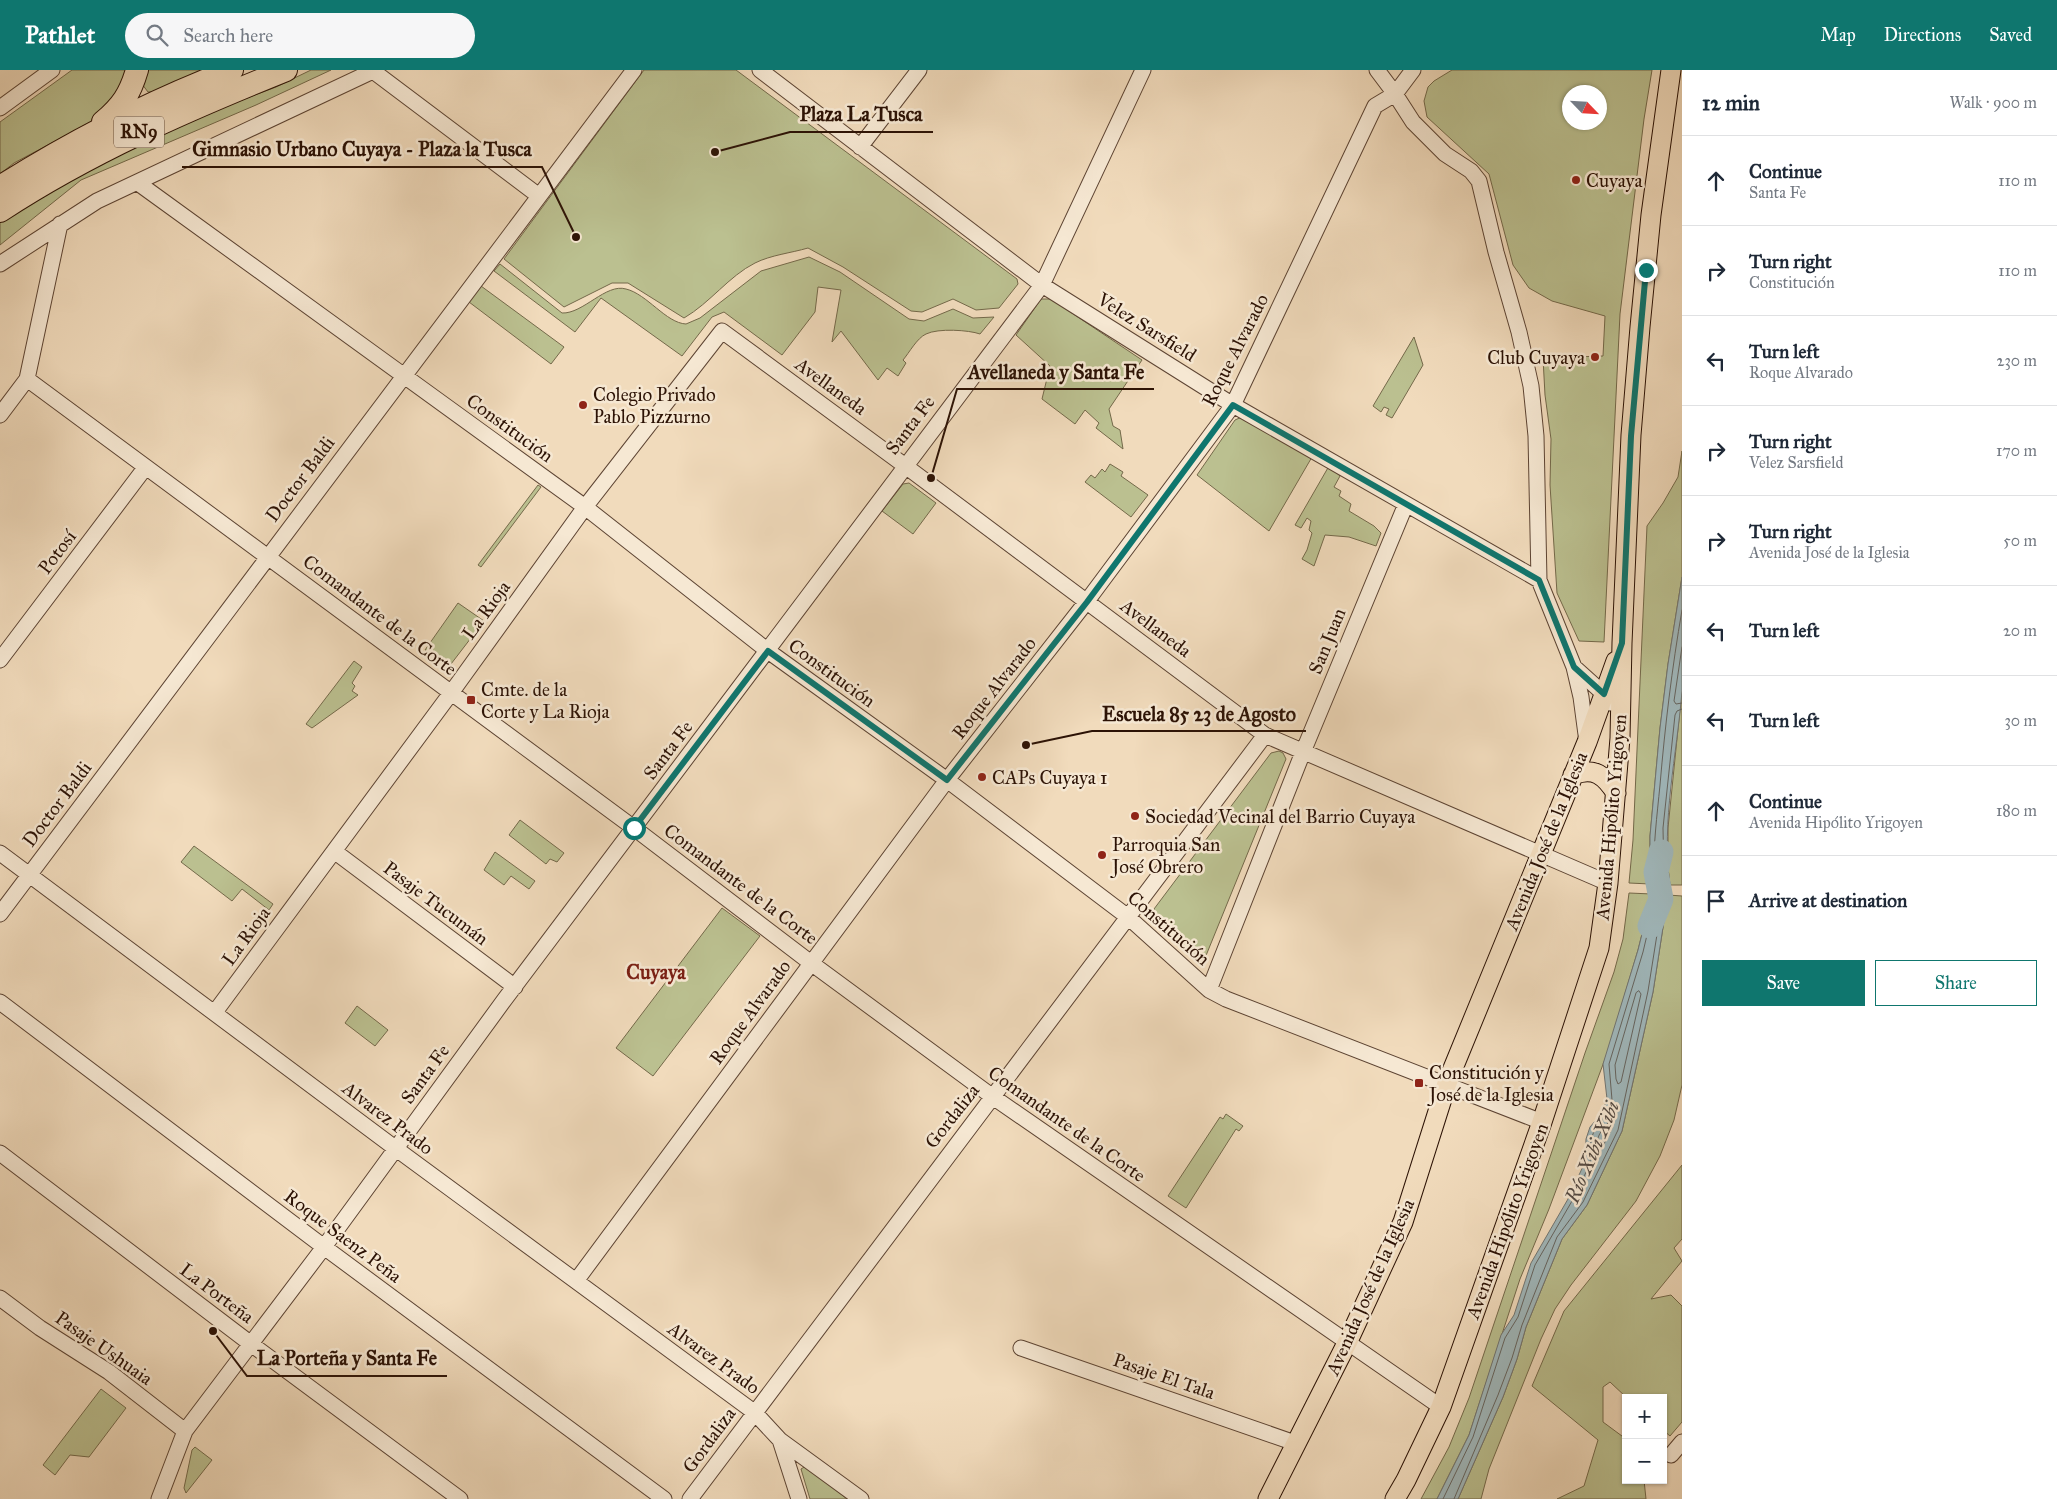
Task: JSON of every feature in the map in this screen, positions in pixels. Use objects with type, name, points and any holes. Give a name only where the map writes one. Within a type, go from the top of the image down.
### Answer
[{"type":"highway","name":"RN9","points":[[0,187],[83,138],[232,70]]},
{"type":"highway","name":"RN9","points":[[0,210],[48,180],[141,131],[286,70]]},
{"type":"highway","points":[[136,75],[136,94],[148,99],[189,88]]},
{"type":"highway","points":[[83,138],[118,109],[126,98],[136,75]]},
{"type":"main road","name":"Avenida Hipólito Yrigoyen","points":[[1395,1499],[1406,1480],[1440,1407],[1542,1122],[1599,948],[1608,882],[1620,738],[1631,436],[1651,214],[1671,70]]},
{"type":"main road","points":[[1587,742],[1622,643]]},
{"type":"main road","name":"Avenida José de la Iglesia","points":[[1268,1499],[1348,1341],[1403,1222],[1447,1083],[1587,742]]},
{"type":"main road","points":[[1573,775],[1588,771],[1601,774],[1616,793]]},
{"type":"street","points":[[0,108],[52,70]]},
{"type":"street","points":[[0,264],[97,201],[374,70],[539,196]]},
{"type":"street","name":"Doctor Baldi","points":[[0,914],[267,556],[634,70]]},
{"type":"street","name":"Velez Sarsfield","points":[[760,70],[1042,285],[1233,405],[1539,580]]},
{"type":"street","points":[[860,147],[919,70]]},
{"type":"street","name":"Santa Fe","points":[[159,1499],[185,1431],[324,1247],[514,987],[768,651],[904,465],[1042,285],[1143,70]]},
{"type":"street","name":"Avenida José de la Iglesia","points":[[1377,70],[1413,122],[1445,154],[1471,171],[1479,181],[1496,252],[1519,332],[1531,386],[1536,436],[1539,580],[1574,667],[1581,697],[1587,742]]},
{"type":"street","name":"Roque Alvarado","points":[[576,1281],[947,780],[1087,602],[1233,405],[1376,106],[1395,94],[1413,70]]},
{"type":"street","name":"Constitución","points":[[138,183],[585,507],[768,651],[947,780],[1128,917],[1209,990],[1226,999],[1447,1083],[1542,1122]]},
{"type":"street","points":[[0,415],[27,379],[60,224]]},
{"type":"street","name":"Avellaneda","points":[[722,331],[1266,735],[1608,882]]},
{"type":"street","name":"La Rioja","points":[[215,1012],[451,693],[585,507],[722,331]]},
{"type":"street","name":"Comandante de la Corte","points":[[27,379],[634,828],[811,963],[993,1097],[1210,1249],[1348,1341],[1440,1407]]},
{"type":"street","name":"Potosí","points":[[0,660],[145,468]]},
{"type":"street","name":"San Juan","points":[[1209,990],[1303,752],[1406,504]]},
{"type":"street","points":[[1574,667],[1604,694],[1614,711],[1620,738]]},
{"type":"street","name":"Gordaliza","points":[[690,1499],[1266,735]]},
{"type":"street","name":"Pasaje Tucumán","points":[[334,851],[514,987]]},
{"type":"street","name":"Alvarez Prado","points":[[0,853],[395,1148],[754,1412],[780,1440]]},
{"type":"street","name":"Roque Saenz Peña","points":[[0,1002],[324,1247],[664,1499]]},
{"type":"street","name":"La Porteña","points":[[0,1153],[251,1344],[460,1499]]},
{"type":"street","name":"Pasaje Ushuaia","points":[[0,1298],[40,1328],[109,1372],[185,1431]]},
{"type":"street","name":"Pasaje El Tala","points":[[1021,1348],[1295,1443]]},
{"type":"street","points":[[780,1440],[799,1499]]},
{"type":"street","points":[[780,1440],[861,1499]]},
{"type":"street","points":[[1671,1455],[1682,1442]]},
{"type":"green space","points":[[72,70],[128,70],[124,84],[93,121],[14,163],[0,174],[0,122]]},
{"type":"green space","points":[[145,70],[207,70],[153,92],[148,92],[142,84]]},
{"type":"green space","points":[[311,70],[331,70],[256,105],[81,180],[0,245],[0,222],[30,202],[154,133],[276,87]]},
{"type":"green space","points":[[644,70],[736,70],[1017,279],[1018,284],[999,308],[976,310],[953,299],[922,312],[911,311],[843,267],[808,248],[761,260],[746,268],[684,318],[628,283],[612,283],[564,307],[504,259]]},
{"type":"green space","name":"Club Cuyaya","points":[[1452,70],[1652,70],[1644,119],[1620,314],[1604,642],[1579,641],[1557,593],[1550,485],[1551,439],[1545,395],[1543,358],[1603,356],[1605,316],[1552,301],[1529,288],[1513,265],[1489,174],[1427,117],[1424,101],[1428,87]]},
{"type":"green space","points":[[809,257],[840,272],[909,319],[924,321],[953,309],[973,318],[994,317],[980,334],[953,330],[926,334],[916,342],[903,360],[906,363],[898,376],[887,368],[878,380],[841,331],[832,342],[841,290],[818,287],[815,312],[782,355],[724,312],[712,317],[682,356],[601,298],[575,332],[494,271],[500,264],[562,313],[578,309],[602,294],[618,288],[634,292],[671,319],[686,324],[700,318],[761,271]]},
{"type":"green space","points":[[481,286],[564,347],[551,364],[469,302]]},
{"type":"green space","points":[[1041,299],[1051,299],[1142,360],[1109,409],[1113,426],[1120,430],[1123,449],[1096,428],[1099,423],[1085,410],[1075,424],[1042,399],[1050,366],[1016,335]]},
{"type":"green space","points":[[1414,337],[1423,365],[1392,418],[1386,415],[1389,409],[1384,407],[1381,412],[1373,406]]},
{"type":"green space","points":[[1244,416],[1312,457],[1269,531],[1197,475],[1235,420]]},
{"type":"green space","points":[[1682,451],[1682,577],[1660,728],[1650,836],[1650,884],[1629,883],[1633,840],[1647,526],[1678,477]]},
{"type":"green space","points":[[1110,464],[1123,472],[1121,476],[1148,495],[1131,517],[1085,482],[1091,475],[1095,478],[1102,469],[1105,472]]},
{"type":"green space","points":[[1329,466],[1340,476],[1334,487],[1341,491],[1339,496],[1351,504],[1349,511],[1374,526],[1381,533],[1376,546],[1349,537],[1325,535],[1314,566],[1302,559],[1312,533],[1309,530],[1311,521],[1307,518],[1301,528],[1295,525]]},
{"type":"green space","points":[[909,483],[936,503],[913,534],[882,511],[903,484]]},
{"type":"green space","points":[[538,485],[541,487],[481,567],[478,565]]},
{"type":"green space","points":[[458,603],[484,621],[451,664],[444,665],[425,650]]},
{"type":"green space","points":[[354,661],[362,667],[352,683],[355,686],[352,691],[358,695],[312,728],[306,724]]},
{"type":"green space","points":[[1682,689],[1682,885],[1670,885],[1668,828]]},
{"type":"green space","points":[[1279,751],[1283,753],[1286,759],[1205,958],[1199,960],[1155,917],[1154,909],[1271,753]]},
{"type":"green space","points":[[520,820],[564,853],[557,862],[550,859],[546,864],[509,835]]},
{"type":"green space","points":[[194,846],[273,904],[269,910],[242,889],[232,901],[181,862]]},
{"type":"green space","points":[[495,852],[535,881],[529,889],[511,876],[504,885],[484,870]]},
{"type":"green space","points":[[1629,893],[1652,894],[1638,950],[1608,1051],[1549,1209],[1520,1279],[1469,1435],[1437,1499],[1421,1499],[1449,1447],[1469,1398],[1614,972],[1623,939]]},
{"type":"green space","points":[[1668,895],[1682,896],[1682,1085],[1674,1120],[1660,1156],[1636,1201],[1571,1285],[1555,1309],[1541,1339],[1489,1469],[1481,1499],[1458,1499],[1503,1397],[1526,1327],[1562,1239],[1587,1205],[1622,1131],[1653,992]]},
{"type":"green space","points":[[722,908],[760,936],[653,1076],[616,1048]]},
{"type":"green space","points":[[357,1006],[388,1030],[375,1046],[345,1023]]},
{"type":"green space","points":[[1226,1114],[1243,1126],[1239,1131],[1236,1129],[1186,1208],[1168,1196],[1220,1117],[1223,1119]]},
{"type":"green space","points":[[1682,1165],[1682,1239],[1674,1248],[1682,1261],[1651,1299],[1671,1295],[1682,1306],[1682,1422],[1670,1436],[1667,1433],[1667,1394],[1623,1394],[1610,1382],[1603,1387],[1603,1422],[1622,1436],[1622,1484],[1644,1484],[1646,1499],[1557,1499],[1584,1486],[1598,1440],[1532,1386],[1564,1311]]},
{"type":"green space","points":[[101,1389],[126,1408],[89,1457],[70,1455],[55,1475],[43,1465]]},
{"type":"green space","points":[[195,1447],[212,1460],[186,1493],[184,1488],[192,1450]]},
{"type":"green space","points":[[806,1466],[847,1499],[810,1499],[801,1469]]},
{"type":"water","points":[[1682,577],[1682,691],[1667,837],[1670,885],[1650,884],[1650,836],[1660,728]]},
{"type":"water","points":[[1652,894],[1668,895],[1653,992],[1622,1131],[1587,1205],[1562,1239],[1526,1327],[1503,1397],[1458,1499],[1437,1499],[1469,1435],[1501,1335],[1514,1315],[1531,1263],[1568,1199],[1585,1162],[1586,1139],[1590,1127],[1602,1113],[1607,1099],[1603,1064],[1638,950]]},
{"type":"waterway","name":"Río Xibi Xibi","points":[[1650,926],[1661,899],[1656,872],[1661,852]]},
{"type":"place","name":"Plaza La Tusca","points":[[715,152]]},
{"type":"place","name":"Cuyaya","points":[[1576,180]]},
{"type":"place","name":"Gimnasio Urbano Cuyaya - Plaza la Tusca","points":[[576,237]]},
{"type":"place","name":"Club Cuyaya","points":[[1595,357]]},
{"type":"place","name":"Colegio Privado Pablo Pizzurno","points":[[583,405]]},
{"type":"place","name":"Avellaneda y Santa Fe","points":[[931,478]]},
{"type":"place","name":"Cmte. de la Corte y La Rioja","points":[[471,700]]},
{"type":"place","name":"Escuela 85 23 de Agosto","points":[[1026,745]]},
{"type":"place","name":"CAPs Cuyaya 1","points":[[982,777]]},
{"type":"place","name":"Sociedad Vecinal del Barrio Cuyaya","points":[[1135,816]]},
{"type":"place","name":"Parroquia San José Obrero","points":[[1102,855]]},
{"type":"place","name":"Constitución y José de la Iglesia","points":[[1419,1083]]},
{"type":"place","name":"La Porteña y Santa Fe","points":[[213,1331]]},
{"type":"district","name":"Cuyaya","points":[[656,972]]},
{"type":"route","points":[[634,828],[768,651],[947,780],[1087,602],[1233,405],[1539,580],[1574,667],[1604,694],[1622,643],[1631,436],[1646,270]]}]
